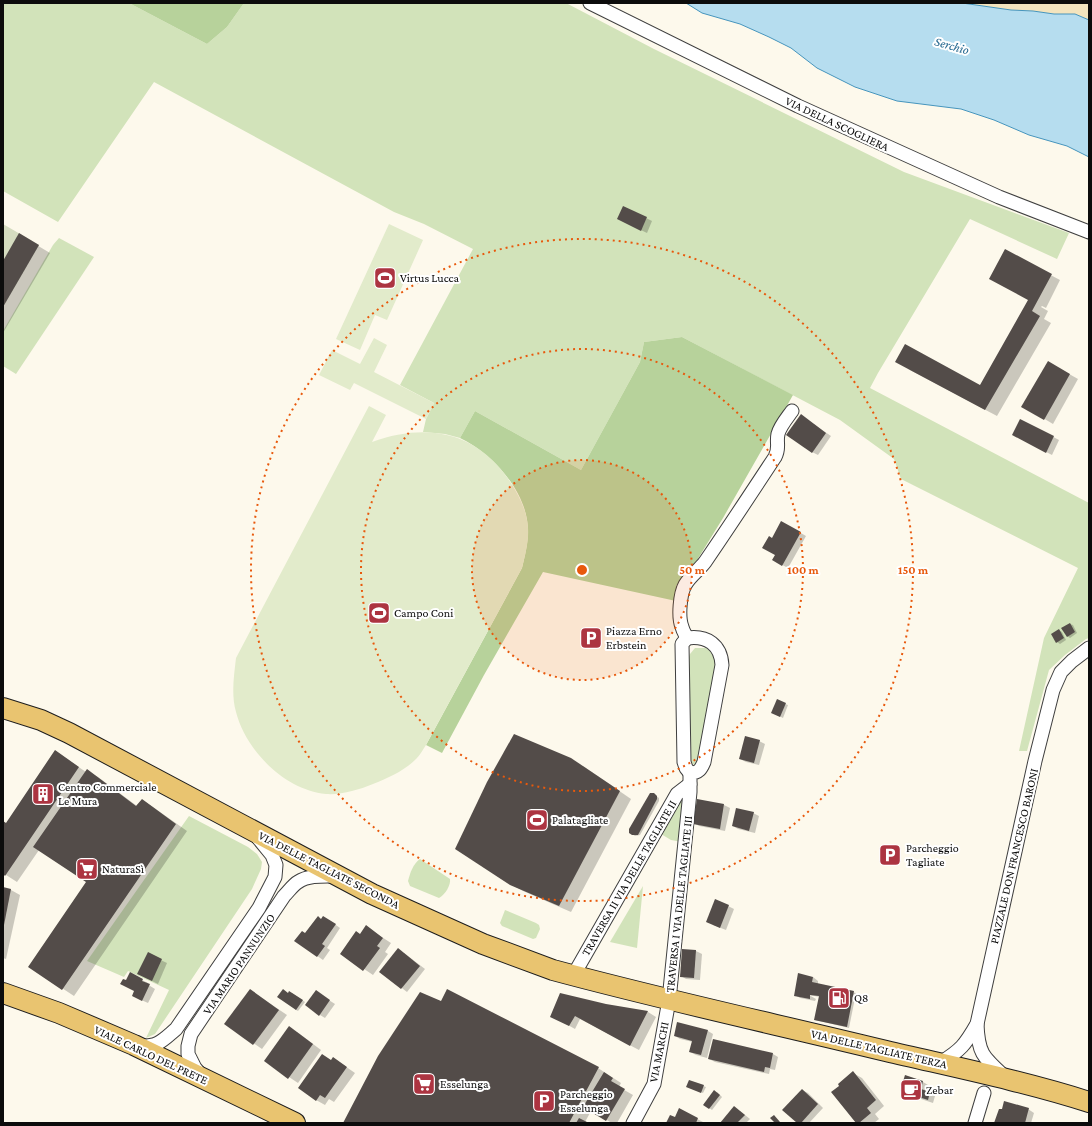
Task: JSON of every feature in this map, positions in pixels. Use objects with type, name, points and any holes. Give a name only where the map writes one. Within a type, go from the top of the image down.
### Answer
[{"type":"main road","name":"VIA DELLE TAGLIATE SECONDA","points":[[3,708],[41,720],[69,733],[372,894],[483,944],[573,976],[668,1000]]},
{"type":"main road","name":"VIALE CARLO DEL PRETE","points":[[3,993],[59,1013],[134,1045],[295,1123]]},
{"type":"main road","name":"VIA DELLE TAGLIATE TERZA","points":[[668,1000],[739,1015],[1008,1079],[1089,1102]]},
{"type":"street","name":"VIA DELLA SCOGLIERA","points":[[590,3],[798,106],[999,197],[1089,232]]},
{"type":"street","points":[[690,779],[684,762],[682,644],[688,638],[682,629],[680,620],[684,586],[704,562],[775,457],[778,451],[779,432],[792,411]]},
{"type":"street","name":"TRAVERSA II VIA DELLE TAGLIATE II","points":[[573,976],[677,794],[696,773],[701,770],[704,762],[722,665],[722,657],[718,648],[709,641],[697,637],[688,638]]},
{"type":"street","name":"PIAZZALE DON FRANCESCO BARONI","points":[[940,1063],[962,1048],[967,1042],[976,1024],[1035,761],[1053,690],[1061,672],[1089,648]]},
{"type":"street","name":"TRAVERSA I VIA DELLE TAGLIATE III","points":[[668,1000],[690,792],[690,779]]},
{"type":"street","name":"VIA MARIO PANNUNZIO","points":[[134,1045],[151,1046],[157,1044],[176,1029],[259,908],[275,877],[276,865],[272,855],[264,843],[250,829]]},
{"type":"street","name":"VIA MARIO PANNUNZIO","points":[[211,1083],[201,1075],[189,1058],[188,1046],[191,1034],[284,896],[297,882],[312,877],[339,876]]},
{"type":"street","name":"VIA MARCHI","points":[[633,1123],[654,1084],[668,1000]]},
{"type":"street","points":[[976,1024],[978,1041],[983,1055],[987,1061],[1008,1079]]},
{"type":"street","points":[[975,1123],[984,1093]]},
{"type":"green space","points":[[3,3],[129,3],[207,44],[227,27],[244,3],[566,3],[654,49],[904,172],[1069,233],[1057,259],[970,219],[870,388],[1089,503],[1089,638],[1065,655],[1049,670],[1027,751],[1019,751],[1044,638],[1078,568],[901,479],[894,459],[840,420],[682,337],[644,342],[640,362],[581,470],[475,411],[460,438],[445,434],[423,432],[426,419],[434,403],[400,385],[473,249],[424,224],[394,212],[154,82],[58,222],[3,191]]},
{"type":"green space","points":[[129,3],[244,3],[227,27],[207,44]]},
{"type":"green space","points":[[3,224],[39,245],[3,307]]},
{"type":"green space","name":"Virtus Lucca","points":[[389,224],[423,240],[387,320],[375,315],[360,350],[336,339]]},
{"type":"green space","points":[[59,238],[94,257],[16,374],[3,366],[3,331],[53,245]]},
{"type":"green space","points":[[682,337],[793,395],[723,518],[694,565],[676,586],[676,601],[543,572],[484,675],[442,753],[426,745],[522,568],[527,545],[528,531],[526,516],[522,502],[515,489],[496,464],[485,454],[460,438],[475,411],[581,470],[640,362],[644,342]]},
{"type":"green space","points":[[374,338],[387,345],[374,372],[434,403],[426,419],[354,383],[350,390],[319,375],[332,350],[360,364]]},
{"type":"green space","name":"Campo Coni","points":[[369,406],[386,415],[372,442],[393,436],[413,433],[432,433],[450,436],[467,442],[483,452],[498,466],[511,483],[517,494],[526,516],[528,538],[522,568],[426,745],[418,756],[413,762],[402,770],[373,784],[350,792],[326,794],[311,791],[282,777],[258,754],[241,727],[236,712],[233,692],[234,672],[236,658]]},
{"type":"green space","points":[[695,648],[706,648],[714,651],[717,658],[698,763],[695,765],[689,762],[688,660],[690,654]]},
{"type":"green space","points":[[686,797],[682,842],[671,840],[661,834],[682,799]]},
{"type":"green space","points":[[189,816],[248,847],[257,854],[262,862],[261,869],[252,889],[155,1034],[146,1038],[169,990],[128,971],[124,977],[87,961]]},
{"type":"green space","points":[[420,859],[450,879],[450,884],[447,890],[439,898],[410,886],[408,881],[411,872],[415,863]]},
{"type":"green space","points":[[643,886],[637,948],[610,942]]},
{"type":"green space","points":[[505,910],[539,925],[540,929],[536,938],[533,939],[502,926],[500,923]]},
{"type":"sand","points":[[962,3],[1089,3],[1089,20],[1075,14],[1054,14],[1011,10]]},
{"type":"water","name":"Serchio","points":[[686,3],[962,3],[1011,10],[1054,14],[1075,14],[1089,20],[1089,157],[1067,146],[1029,135],[994,120],[961,109],[897,101],[855,87],[817,68],[791,48],[769,37],[740,24],[702,13]]},
{"type":"building","points":[[623,206],[647,217],[641,231],[617,219]]},
{"type":"building","points":[[19,233],[39,245],[3,307],[3,261]]},
{"type":"building","points":[[1005,249],[1052,274],[1032,311],[1040,316],[985,410],[895,362],[905,344],[980,385],[1028,300],[989,279]]},
{"type":"building","points":[[1048,361],[1070,374],[1044,420],[1021,407]]},
{"type":"building","points":[[801,414],[826,433],[812,453],[786,435]]},
{"type":"building","points":[[1020,419],[1054,436],[1046,453],[1012,435]]},
{"type":"building","points":[[781,521],[801,532],[782,566],[772,560],[775,555],[762,548],[769,536],[772,538]]},
{"type":"building","points":[[1070,623],[1075,632],[1067,637],[1061,628]]},
{"type":"building","points":[[1059,629],[1064,638],[1056,643],[1051,634]]},
{"type":"building","points":[[777,699],[786,703],[780,717],[771,713]]},
{"type":"building","name":"Palatagliate","points":[[514,734],[571,758],[620,791],[559,906],[510,885],[455,849],[487,782]]},
{"type":"building","points":[[745,736],[760,740],[754,763],[739,759]]},
{"type":"building","name":"Centro Commerciale Le Mura","points":[[55,750],[79,767],[5,876],[3,874],[3,821],[6,823]]},
{"type":"building","points":[[87,769],[136,806],[142,799],[176,824],[62,990],[28,967],[86,882],[33,847]]},
{"type":"building","points":[[650,793],[654,793],[657,796],[657,799],[638,835],[632,835],[629,833],[629,829]]},
{"type":"building","points":[[697,799],[724,804],[720,829],[693,824]]},
{"type":"building","points":[[736,808],[754,812],[749,831],[732,826]]},
{"type":"building","points":[[3,887],[11,889],[4,925],[3,925]]},
{"type":"building","points":[[715,899],[729,905],[720,928],[706,922]]},
{"type":"building","points":[[318,916],[321,919],[323,916],[336,924],[322,944],[325,946],[317,957],[294,941],[302,931],[305,933]]},
{"type":"building","points":[[366,925],[383,938],[377,946],[380,948],[363,971],[340,954],[356,931],[360,934]]},
{"type":"building","points":[[398,948],[420,966],[401,989],[379,972]]},
{"type":"building","points":[[682,949],[696,950],[694,978],[680,977]]},
{"type":"building","points":[[148,952],[162,959],[152,981],[137,974]]},
{"type":"building","points":[[130,972],[143,979],[142,981],[150,984],[142,1001],[132,996],[134,991],[120,984],[123,979],[126,980]]},
{"type":"building","points":[[798,973],[813,977],[812,982],[854,991],[847,1027],[814,1020],[819,996],[810,995],[810,999],[794,996]]},
{"type":"building","points":[[250,989],[279,1010],[253,1045],[224,1024]]},
{"type":"building","points":[[283,989],[303,1000],[296,1010],[277,997]]},
{"type":"building","points":[[447,989],[599,1067],[569,1123],[343,1123],[378,1056],[420,992],[441,1001]]},
{"type":"building","points":[[316,990],[330,1000],[319,1016],[305,1005]]},
{"type":"building","points":[[560,993],[606,1004],[648,1011],[630,1046],[575,1016],[569,1026],[550,1017]]},
{"type":"building","points":[[677,1022],[708,1030],[701,1055],[689,1052],[692,1041],[674,1036]]},
{"type":"building","points":[[289,1026],[313,1044],[288,1079],[264,1061]]},
{"type":"building","points":[[713,1039],[773,1053],[770,1068],[765,1067],[764,1072],[708,1059]]},
{"type":"building","points":[[322,1054],[331,1060],[333,1057],[347,1067],[325,1098],[320,1095],[316,1101],[298,1088]]},
{"type":"building","points":[[853,1071],[876,1100],[867,1108],[871,1113],[859,1123],[856,1123],[831,1092]]},
{"type":"building","points":[[604,1072],[613,1078],[611,1081],[625,1089],[606,1121],[583,1107]]},
{"type":"building","points":[[905,1075],[923,1081],[921,1089],[930,1092],[928,1100],[900,1091]]},
{"type":"building","points":[[689,1080],[704,1085],[701,1093],[686,1087]]},
{"type":"building","points":[[802,1089],[818,1104],[801,1123],[797,1123],[782,1110]]},
{"type":"building","points":[[714,1090],[720,1095],[709,1109],[703,1105]]},
{"type":"building","points":[[1004,1101],[1029,1108],[1025,1123],[994,1123],[999,1109],[1002,1109]]},
{"type":"building","points":[[734,1106],[745,1115],[737,1123],[720,1123]]},
{"type":"building","points":[[679,1108],[698,1118],[696,1123],[666,1123],[670,1115],[675,1117]]},
{"type":"building","points":[[774,1115],[780,1122],[779,1123],[775,1123],[770,1118]]},
{"type":"building","points":[[579,1118],[589,1123],[576,1123]]},
{"type":"place","name":"Virtus Lucca","points":[[385,278]]},
{"type":"place","name":"Campo Coni","points":[[379,613]]},
{"type":"place","name":"Piazza Erno Erbstein","points":[[591,638]]},
{"type":"place","name":"Centro Commerciale Le Mura","points":[[43,794]]},
{"type":"place","name":"Palatagliate","points":[[537,820]]},
{"type":"place","name":"Parcheggio Tagliate","points":[[890,855]]},
{"type":"place","name":"NaturaSì","points":[[87,869]]},
{"type":"place","name":"Q8","points":[[839,998]]},
{"type":"place","name":"Esselunga","points":[[424,1084]]},
{"type":"place","name":"Zebar","points":[[911,1090]]},
{"type":"place","name":"Parcheggio Esselunga","points":[[544,1101]]}]
